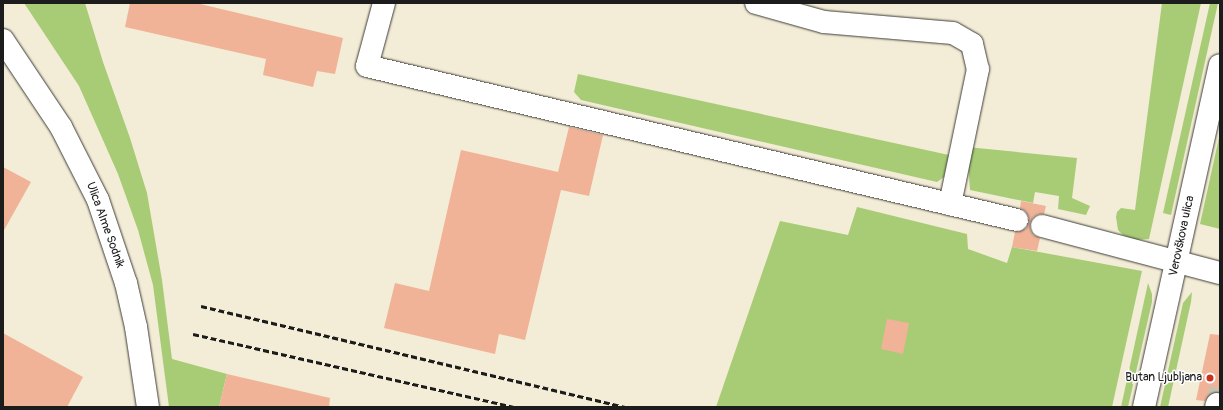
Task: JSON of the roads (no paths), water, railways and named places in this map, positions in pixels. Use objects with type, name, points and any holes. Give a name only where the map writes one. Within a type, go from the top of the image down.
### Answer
[{"type":"street","points":[[384,3],[367,66],[1018,220]]},
{"type":"street","points":[[756,3],[824,22],[953,33],[972,44],[978,69],[950,204]]},
{"type":"street","name":"Ulica Alme Sodnik","points":[[3,40],[61,127],[98,200],[126,283],[136,327],[148,407]]},
{"type":"street","name":"Verovškova ulica","points":[[1144,407],[1220,65]]},
{"type":"street","points":[[1042,226],[1220,273]]},
{"type":"tunnel","points":[[1217,404],[1220,388]]},
{"type":"railway","points":[[201,306],[626,407]]},
{"type":"railway","points":[[193,334],[515,407]]},
{"type":"place","name":"Butan Ljubljana","points":[[1210,378]]}]
